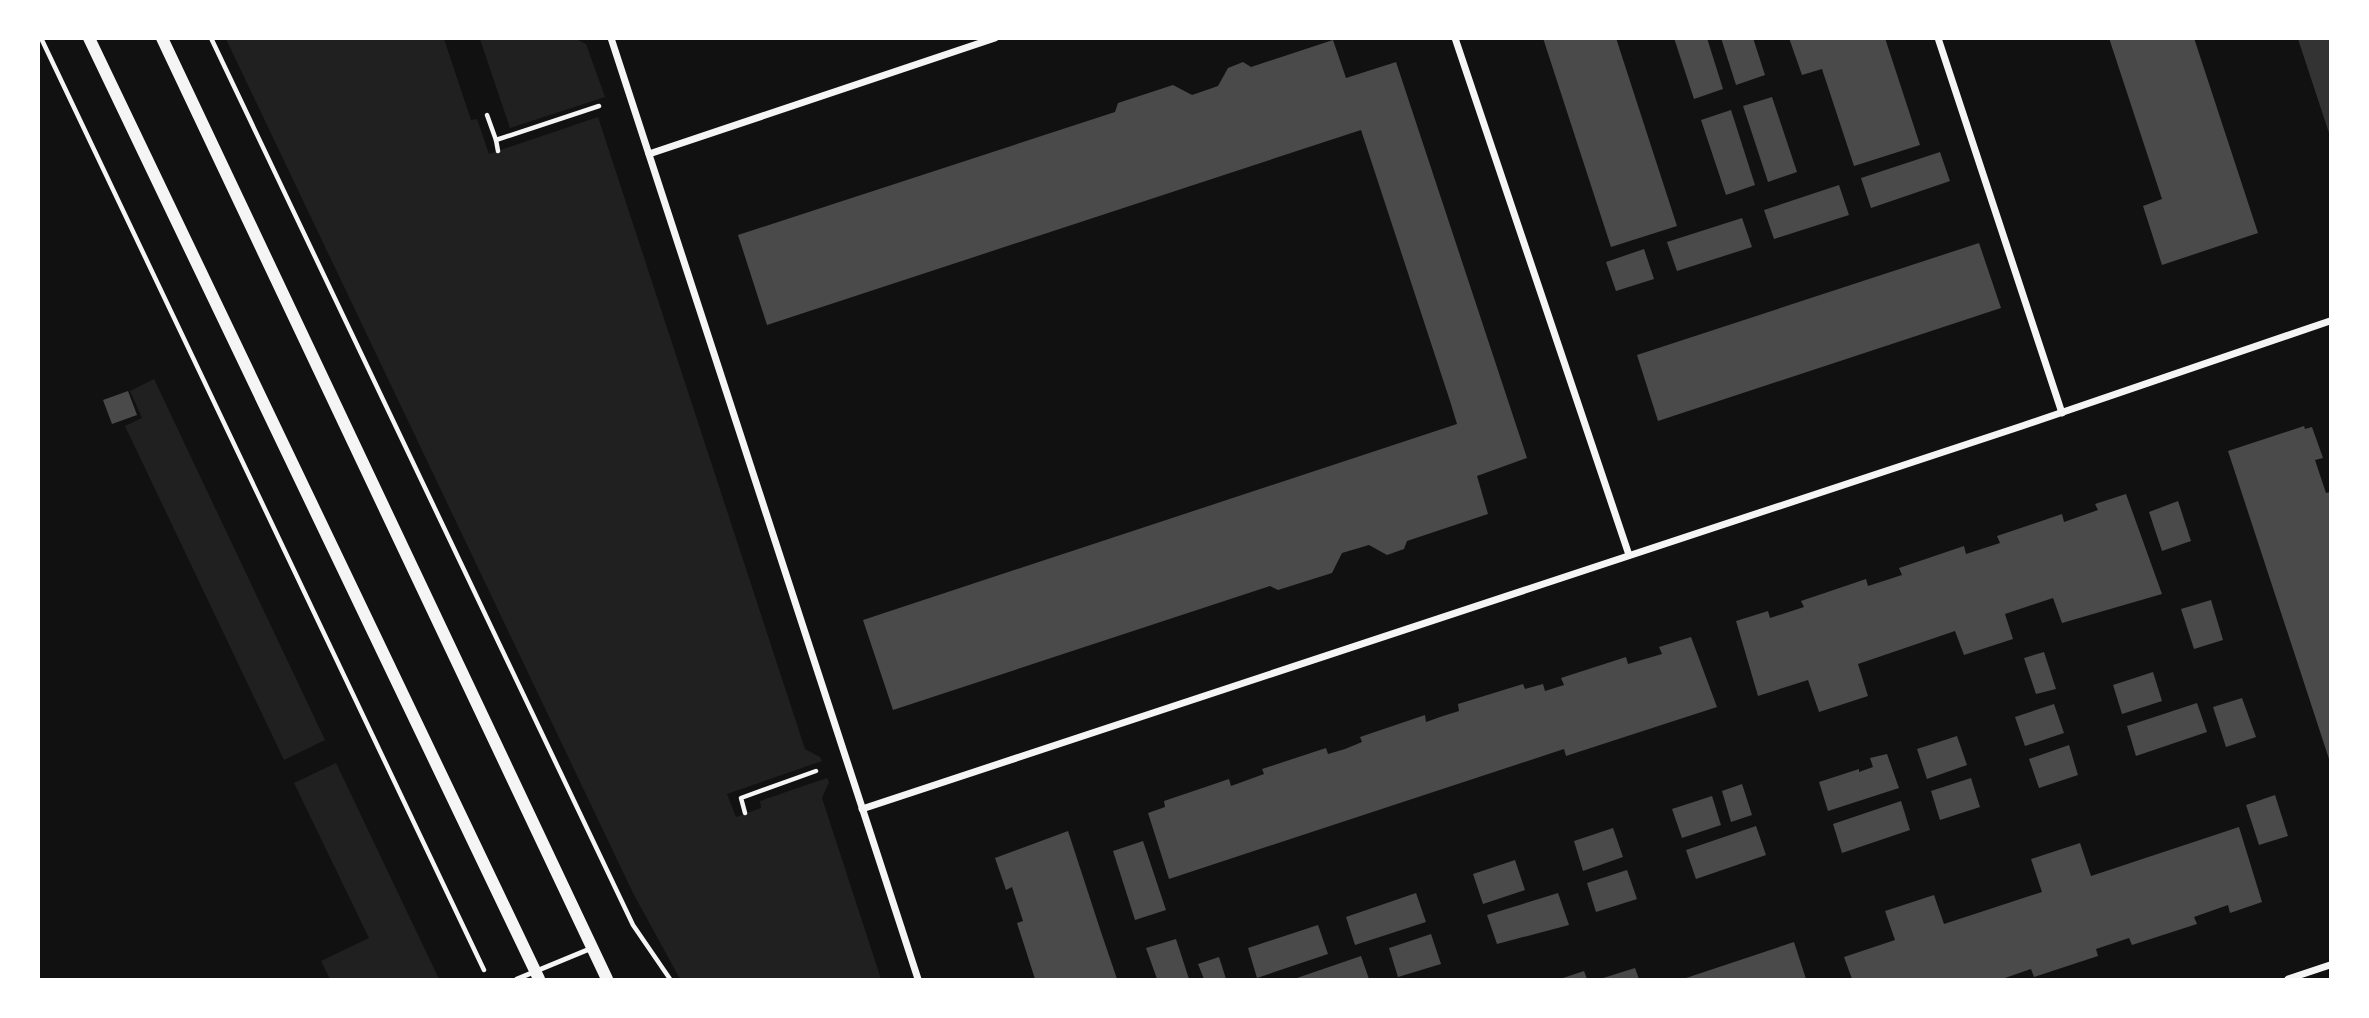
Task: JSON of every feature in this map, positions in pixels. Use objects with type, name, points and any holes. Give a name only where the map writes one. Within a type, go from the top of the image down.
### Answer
[{"type":"street","points":[[89,38],[537,976]]},
{"type":"street","points":[[162,38],[607,979]]},
{"type":"street","points":[[611,38],[918,979]]},
{"type":"street","points":[[649,154],[995,38]]},
{"type":"street","points":[[1455,38],[1629,555]]},
{"type":"street","points":[[1938,38],[2062,413]]},
{"type":"street","points":[[862,809],[2062,413],[2330,321]]},
{"type":"street","points":[[2288,979],[2330,965]]},
{"type":"lane","points":[[517,979],[537,976],[592,948]]},
{"type":"path","points":[[41,38],[488,979]]},
{"type":"path","points":[[211,38],[632,925],[670,979]]},
{"type":"path","points":[[496,140],[630,96]]},
{"type":"path","points":[[487,115],[498,151]]},
{"type":"path","points":[[745,813],[741,798],[846,760]]},
{"type":"shaded area","points":[[226,39],[444,39],[471,120],[477,119],[489,154],[598,117],[805,749],[820,757],[822,761],[727,794],[736,817],[761,808],[760,801],[827,778],[829,782],[822,798],[881,979],[680,979],[633,893]]},
{"type":"shaded area","points":[[480,39],[576,39],[586,44],[605,97],[510,128]]},
{"type":"shaded area","points":[[2298,39],[2330,39],[2330,136]]},
{"type":"shaded area","points":[[154,379],[325,740],[284,760],[125,426],[142,418],[130,391]]},
{"type":"shaded area","points":[[336,763],[439,979],[330,979],[321,961],[369,938],[294,783]]},
{"type":"building","points":[[1543,38],[1616,38],[1677,226],[1611,247]]},
{"type":"building","points":[[1674,38],[1707,38],[1723,89],[1694,99]]},
{"type":"building","points":[[1721,38],[1753,38],[1765,75],[1736,85]]},
{"type":"building","points":[[1789,38],[1885,38],[1920,145],[1854,166],[1822,69],[1802,75]]},
{"type":"building","points":[[2109,38],[2194,38],[2258,233],[2162,265],[2143,206],[2162,199]]},
{"type":"building","points":[[1333,40],[1346,78],[1396,62],[1527,458],[1477,476],[1488,514],[1407,541],[1404,549],[1387,555],[1369,545],[1342,553],[1332,573],[1278,590],[1270,586],[893,710],[863,620],[1457,424],[1450,401],[1361,130],[767,325],[738,235],[1115,112],[1118,103],[1173,85],[1192,95],[1218,86],[1228,68],[1243,62],[1251,67]]},
{"type":"building","points":[[1772,97],[1797,172],[1768,182],[1743,106]]},
{"type":"building","points":[[1731,110],[1755,185],[1726,195],[1701,120]]},
{"type":"building","points":[[1940,152],[1950,181],[1871,208],[1861,178]]},
{"type":"building","points":[[1839,185],[1849,215],[1774,239],[1764,210]]},
{"type":"building","points":[[1742,218],[1752,247],[1677,271],[1667,242]]},
{"type":"building","points":[[1979,243],[2001,308],[1658,421],[1637,355]]},
{"type":"building","points":[[1644,249],[1654,279],[1616,291],[1606,262]]},
{"type":"building","points":[[128,391],[137,415],[112,424],[103,400]]},
{"type":"building","points":[[2304,426],[2305,429],[2312,427],[2323,458],[2315,460],[2326,493],[2330,492],[2330,762],[2228,451]]},
{"type":"building","points":[[2126,494],[2162,594],[2062,623],[2053,598],[2005,614],[2013,639],[1964,655],[1955,631],[1858,664],[1868,696],[1819,712],[1808,680],[1758,696],[1736,621],[1768,611],[1770,618],[1804,607],[1801,601],[1866,579],[1868,586],[1902,575],[1899,568],[1964,546],[1966,554],[2000,543],[1997,536],[2062,514],[2064,522],[2098,510],[2095,504]]},
{"type":"building","points":[[2178,501],[2191,541],[2162,551],[2149,512]]},
{"type":"building","points":[[2211,600],[2223,640],[2194,649],[2181,609]]},
{"type":"building","points":[[1691,637],[1717,707],[1566,756],[1564,749],[1169,879],[1148,813],[1165,807],[1164,801],[1229,779],[1231,786],[1264,774],[1262,769],[1326,748],[1328,754],[1345,749],[1362,742],[1360,737],[1425,715],[1426,722],[1459,711],[1458,704],[1523,684],[1525,689],[1543,684],[1545,691],[1564,685],[1561,678],[1626,657],[1628,664],[1662,654],[1659,647]]},
{"type":"building","points":[[2044,652],[2056,689],[2036,694],[2024,658]]},
{"type":"building","points":[[2153,672],[2162,701],[2122,714],[2113,685]]},
{"type":"building","points":[[2242,698],[2256,737],[2226,747],[2213,707]]},
{"type":"building","points":[[2197,703],[2207,732],[2136,756],[2127,726]]},
{"type":"building","points":[[2054,704],[2064,733],[2025,746],[2015,717]]},
{"type":"building","points":[[1957,736],[1967,765],[1927,779],[1917,749]]},
{"type":"building","points":[[2069,745],[2078,775],[2039,788],[2029,759]]},
{"type":"building","points":[[1887,754],[1899,788],[1828,811],[1819,782],[1873,767],[1870,758]]},
{"type":"building","points":[[1971,778],[1980,807],[1940,820],[1931,791]]},
{"type":"building","points":[[1742,784],[1752,815],[1731,822],[1722,791]]},
{"type":"building","points":[[2275,795],[2288,836],[2259,845],[2246,805]]},
{"type":"building","points":[[1712,796],[1721,825],[1682,838],[1672,809]]},
{"type":"building","points":[[1901,801],[1910,830],[1842,853],[1833,824]]},
{"type":"building","points":[[1756,826],[1766,855],[1696,879],[1686,850]]},
{"type":"building","points":[[2239,827],[2262,902],[2230,913],[2228,905],[2194,917],[2197,924],[2132,945],[2129,938],[2096,949],[2098,956],[2034,977],[2031,969],[2002,979],[1852,979],[1844,957],[1895,940],[1885,911],[1934,895],[1944,924],[2042,892],[2031,859],[2080,843],[2091,876]]},
{"type":"building","points":[[1613,828],[1623,857],[1583,871],[1574,841]]},
{"type":"building","points":[[1068,831],[1117,979],[1035,979],[1017,923],[1023,921],[1012,887],[1006,890],[995,858]]},
{"type":"building","points":[[1143,841],[1166,910],[1135,920],[1113,851]]},
{"type":"building","points":[[1515,860],[1525,890],[1483,904],[1473,874]]},
{"type":"building","points":[[1627,870],[1637,899],[1596,912],[1587,883]]},
{"type":"building","points":[[1416,893],[1426,922],[1355,945],[1346,917]]},
{"type":"building","points":[[1558,893],[1569,925],[1497,944],[1487,915]]},
{"type":"building","points":[[1318,925],[1328,954],[1257,978],[1248,948]]},
{"type":"building","points":[[1431,934],[1441,964],[1398,977],[1389,948]]},
{"type":"building","points":[[1176,939],[1189,979],[1157,979],[1146,948]]},
{"type":"building","points":[[1794,942],[1806,979],[1683,979]]},
{"type":"building","points":[[1361,956],[1369,979],[1294,979]]},
{"type":"building","points":[[1219,957],[1226,979],[1204,979],[1198,964]]},
{"type":"building","points":[[1635,968],[1639,979],[1600,979]]},
{"type":"building","points":[[1584,971],[1587,979],[1560,979]]}]
